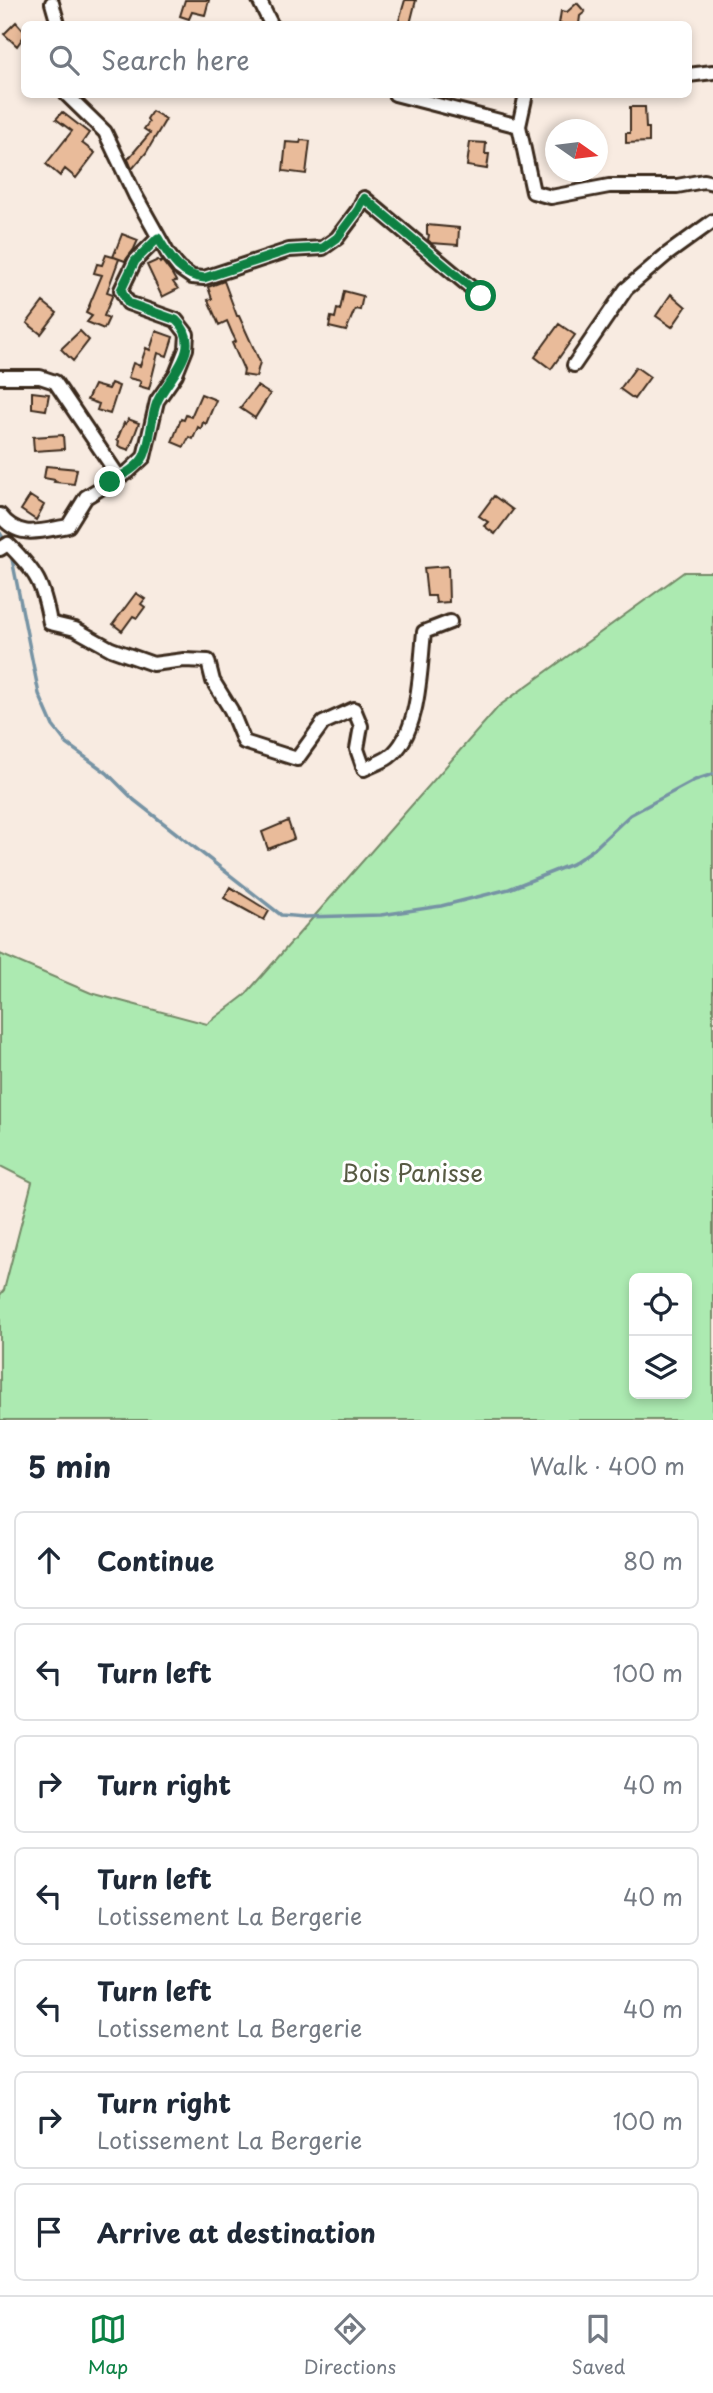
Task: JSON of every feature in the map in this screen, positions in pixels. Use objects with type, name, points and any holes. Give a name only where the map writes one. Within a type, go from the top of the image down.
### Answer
[{"type":"street","points":[[259,0],[270,21]]},
{"type":"street","points":[[53,1],[57,21]]},
{"type":"street","points":[[692,75],[713,72]]},
{"type":"street","points":[[70,98],[105,132],[158,238],[179,268],[192,277],[204,278],[289,250],[323,248],[337,238],[364,198],[481,296]]},
{"type":"street","points":[[410,98],[519,126]]},
{"type":"street","points":[[525,98],[519,126],[533,192],[551,197],[609,186],[677,186],[704,181],[713,183]]},
{"type":"street","points":[[573,365],[626,289],[666,255],[713,221]]},
{"type":"street","points":[[0,515],[9,527],[30,533],[68,526],[86,497],[130,471],[144,457],[157,401],[176,374],[186,349],[187,334],[176,320],[128,303],[121,290],[135,261],[158,238]]},
{"type":"street","points":[[0,377],[40,377],[55,382],[119,477]]},
{"type":"street","points":[[0,549],[8,544],[32,568],[45,595],[50,623],[75,629],[111,649],[153,664],[184,660],[208,661],[213,681],[231,710],[244,742],[297,759],[323,723],[354,709],[361,726],[357,749],[364,769],[390,757],[409,733],[416,701],[424,632],[450,622]]},
{"type":"green space","name":"Bois Panisse","points":[[684,572],[713,572],[713,1420],[0,1420],[0,1295],[4,1290],[32,1182],[0,1166],[0,954],[91,993],[207,1024],[245,995],[499,706]]},
{"type":"building","points":[[185,0],[209,0],[205,15],[192,12],[189,19],[180,16]]},
{"type":"building","points":[[405,0],[416,0],[411,21],[399,21]]},
{"type":"building","points":[[577,3],[585,12],[580,16],[579,21],[559,21],[561,11],[567,12]]},
{"type":"building","points":[[16,22],[21,28],[21,40],[17,46],[4,34]]},
{"type":"building","points":[[630,107],[645,107],[649,142],[626,143],[626,133],[630,133]]},
{"type":"building","points":[[152,111],[166,119],[146,153],[132,169],[128,159],[150,133],[144,129]]},
{"type":"building","points":[[62,112],[89,133],[82,143],[95,153],[76,178],[65,169],[60,176],[46,164],[72,131],[56,119]]},
{"type":"building","points":[[301,140],[310,141],[306,174],[283,171],[286,142],[300,143]]},
{"type":"building","points":[[470,142],[486,143],[485,154],[489,154],[487,169],[467,166]]},
{"type":"building","points":[[427,225],[459,228],[458,245],[431,243],[428,240]]},
{"type":"building","points":[[122,234],[138,240],[125,261],[114,257],[119,259],[107,292],[113,294],[104,316],[109,318],[104,329],[87,322],[92,316],[86,313],[102,275],[94,273],[97,264],[102,265],[106,255],[113,257]]},
{"type":"building","points":[[158,260],[160,263],[162,261],[172,274],[178,289],[162,297],[147,265]]},
{"type":"building","points":[[224,281],[237,316],[260,362],[256,377],[243,375],[244,370],[232,343],[236,341],[227,321],[219,325],[208,300],[212,299],[208,287]]},
{"type":"building","points":[[344,291],[363,296],[360,310],[355,309],[346,331],[329,327],[331,317],[335,318],[337,309],[340,310]]},
{"type":"building","points":[[671,294],[686,307],[672,327],[656,316]]},
{"type":"building","points":[[43,302],[57,313],[41,334],[27,323]]},
{"type":"building","points":[[559,324],[575,335],[551,369],[535,357]]},
{"type":"building","points":[[80,331],[89,340],[73,361],[61,349]]},
{"type":"building","points":[[156,331],[173,337],[167,356],[158,353],[149,389],[139,386],[141,381],[128,378],[133,363],[140,366],[146,348],[150,350]]},
{"type":"building","points":[[636,367],[650,377],[634,399],[620,389]]},
{"type":"building","points":[[111,383],[119,386],[110,414],[97,410],[99,404],[87,400],[94,385],[108,389]]},
{"type":"building","points":[[257,386],[270,394],[255,418],[240,408]]},
{"type":"building","points":[[32,392],[49,394],[46,410],[32,408]]},
{"type":"building","points":[[201,394],[216,400],[206,424],[203,422],[201,429],[198,427],[193,439],[189,437],[184,447],[172,442],[181,419],[184,420],[186,415],[191,417]]},
{"type":"building","points":[[128,419],[139,423],[129,450],[118,446],[117,440]]},
{"type":"building","points":[[63,435],[64,449],[34,451],[33,437]]},
{"type":"building","points":[[46,466],[77,469],[74,484],[44,478]]},
{"type":"building","points":[[30,496],[44,505],[36,520],[21,510]]},
{"type":"building","points":[[494,496],[513,510],[495,534],[484,526],[488,522],[479,516]]},
{"type":"building","points":[[448,566],[449,602],[436,603],[435,596],[427,596],[424,568]]},
{"type":"building","points":[[136,593],[145,599],[141,604],[145,607],[137,618],[133,616],[122,631],[113,624]]},
{"type":"building","points":[[288,821],[294,839],[268,849],[262,832]]},
{"type":"building","points":[[230,887],[269,911],[264,920],[224,898]]},
{"type":"waterway","points":[[0,533],[5,541]]},
{"type":"waterway","points":[[11,554],[39,694],[53,726],[67,744],[107,773],[134,800],[281,915],[381,915],[441,906],[509,889],[572,864],[594,849],[630,815],[695,780],[713,774]]},
{"type":"route","points":[[110,482],[130,471],[144,457],[157,401],[176,374],[186,349],[187,334],[176,320],[128,303],[121,290],[135,261],[158,238],[179,268],[192,277],[204,278],[289,250],[323,248],[337,238],[364,198],[481,296]]}]
